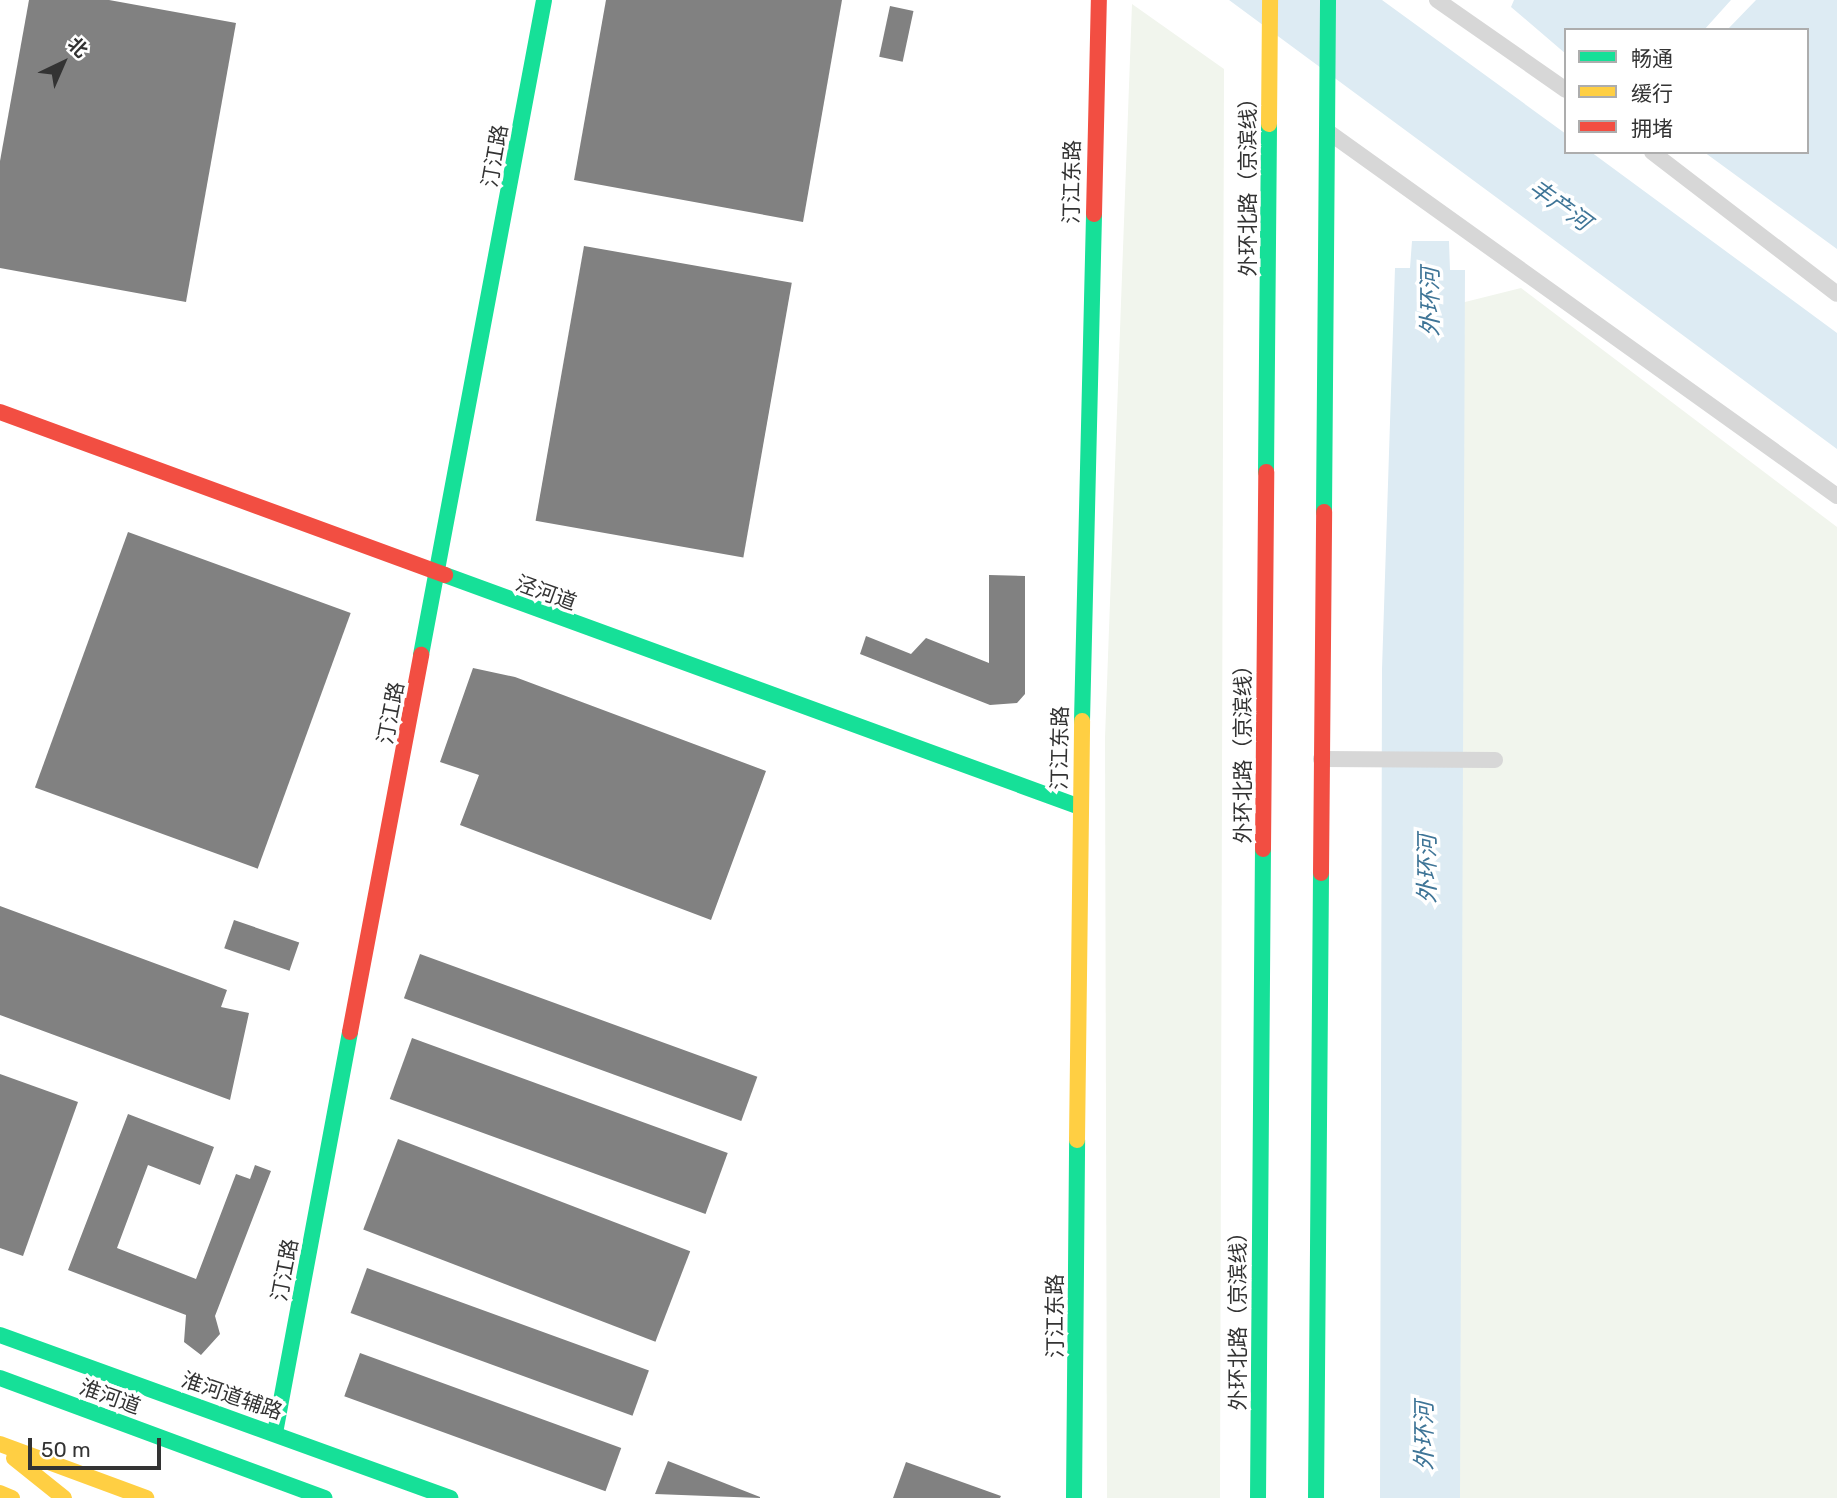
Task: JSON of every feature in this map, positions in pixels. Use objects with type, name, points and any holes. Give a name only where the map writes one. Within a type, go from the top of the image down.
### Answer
[{"type":"main road","name":"汀江路","points":[[275,1433],[439,577],[544,0]]},
{"type":"main road","name":"汀江东路","points":[[1074,1498],[1080,807],[1099,0]]},
{"type":"main road","name":"外环北路（京滨线）","points":[[1258,1498],[1270,0]]},
{"type":"main road","points":[[1316,1498],[1328,0]]},
{"type":"main road","name":"泾河道","points":[[0,412],[439,577],[1080,807]]},
{"type":"main road","name":"淮河道辅路","points":[[0,1335],[450,1498]]},
{"type":"main road","name":"淮河道","points":[[2,1379],[324,1498]]},
{"type":"main road","points":[[0,1445],[64,1498]]},
{"type":"main road","points":[[0,1445],[146,1498]]},
{"type":"main road","points":[[0,1493],[12,1498]]},
{"type":"street","points":[[1437,0],[1564,89]]},
{"type":"street","points":[[1327,131],[1837,496]]},
{"type":"street","points":[[1655,154],[1837,294]]},
{"type":"street","points":[[1321,759],[1495,760]]},
{"type":"shaded area","points":[[1132,4],[1224,69],[1220,1498],[1107,1498],[1105,738]]},
{"type":"shaded area","points":[[1521,288],[1837,527],[1837,1498],[1460,1498],[1461,303]]},
{"type":"water","name":"丰产河","points":[[1229,0],[1382,0],[1564,133],[1564,154],[1594,154],[1837,333],[1837,449]]},
{"type":"water","points":[[1514,0],[1731,0],[1706,28],[1564,28],[1564,52],[1511,7]]},
{"type":"water","points":[[1756,0],[1837,0],[1837,249],[1707,154],[1809,154],[1809,28],[1729,28]]},
{"type":"water","name":"外环河","points":[[1412,241],[1449,241],[1450,270],[1465,270],[1460,1498],[1380,1498],[1382,669],[1395,268],[1410,268]]},
{"type":"building","points":[[29,0],[109,0],[236,23],[186,302],[0,268],[0,161]]},
{"type":"building","points":[[606,0],[842,0],[803,222],[574,180]]},
{"type":"building","points":[[890,6],[913,11],[903,62],[879,57]]},
{"type":"building","points":[[584,246],[792,283],[743,557],[536,521]]},
{"type":"building","points":[[128,532],[351,613],[258,869],[35,788]]},
{"type":"building","points":[[989,575],[1025,576],[1025,694],[1017,703],[990,705],[860,654],[866,636],[911,654],[926,638],[989,663]]},
{"type":"building","points":[[473,668],[515,677],[766,771],[711,920],[460,825],[479,775],[440,762]]},
{"type":"building","points":[[0,906],[227,990],[221,1007],[249,1013],[230,1100],[0,1015]]},
{"type":"building","points":[[234,920],[299,942],[289,971],[224,948]]},
{"type":"building","points":[[420,954],[757,1077],[741,1121],[404,998]]},
{"type":"building","points":[[412,1038],[728,1153],[706,1214],[390,1099]]},
{"type":"building","points":[[0,1074],[78,1102],[23,1256],[0,1248]]},
{"type":"building","points":[[128,1114],[214,1147],[200,1185],[148,1165],[117,1248],[196,1279],[236,1174],[250,1179],[255,1165],[271,1171],[215,1316],[220,1334],[201,1355],[184,1342],[186,1315],[68,1270]]},
{"type":"building","points":[[398,1139],[690,1251],[655,1342],[363,1230]]},
{"type":"building","points":[[367,1268],[649,1371],[632,1416],[351,1313]]},
{"type":"building","points":[[360,1353],[621,1448],[606,1491],[344,1396]]},
{"type":"building","points":[[668,1461],[760,1497],[760,1498],[655,1494]]},
{"type":"building","points":[[906,1462],[1001,1496],[893,1498]]},
{"type":"traffic: fast","points":[[421,655],[544,0]]},
{"type":"traffic: fast","points":[[1324,512],[1328,0]]},
{"type":"traffic: fast","points":[[1266,472],[1269,124]]},
{"type":"traffic: fast","points":[[1082,721],[1094,214]]},
{"type":"traffic: fast","points":[[445,575],[1080,807]]},
{"type":"traffic: fast","points":[[1258,1498],[1263,849]]},
{"type":"traffic: fast","points":[[1316,1498],[1321,873]]},
{"type":"traffic: fast","points":[[275,1433],[350,1032]]},
{"type":"traffic: fast","points":[[1074,1498],[1077,1140]]},
{"type":"traffic: fast","points":[[0,1335],[450,1498]]},
{"type":"traffic: fast","points":[[0,1378],[325,1498]]},
{"type":"traffic: slow","points":[[1269,124],[1270,0]]},
{"type":"traffic: slow","points":[[1077,1140],[1082,721]]},
{"type":"traffic: slow","points":[[0,1444],[146,1498]]},
{"type":"traffic: slow","points":[[14,1458],[64,1498]]},
{"type":"traffic: slow","points":[[0,1493],[12,1498]]},
{"type":"traffic: jam","points":[[1094,214],[1099,0]]},
{"type":"traffic: jam","points":[[0,412],[445,575]]},
{"type":"traffic: jam","points":[[1263,849],[1266,472]]},
{"type":"traffic: jam","points":[[1321,873],[1324,512]]},
{"type":"traffic: jam","points":[[350,1032],[421,655]]}]
